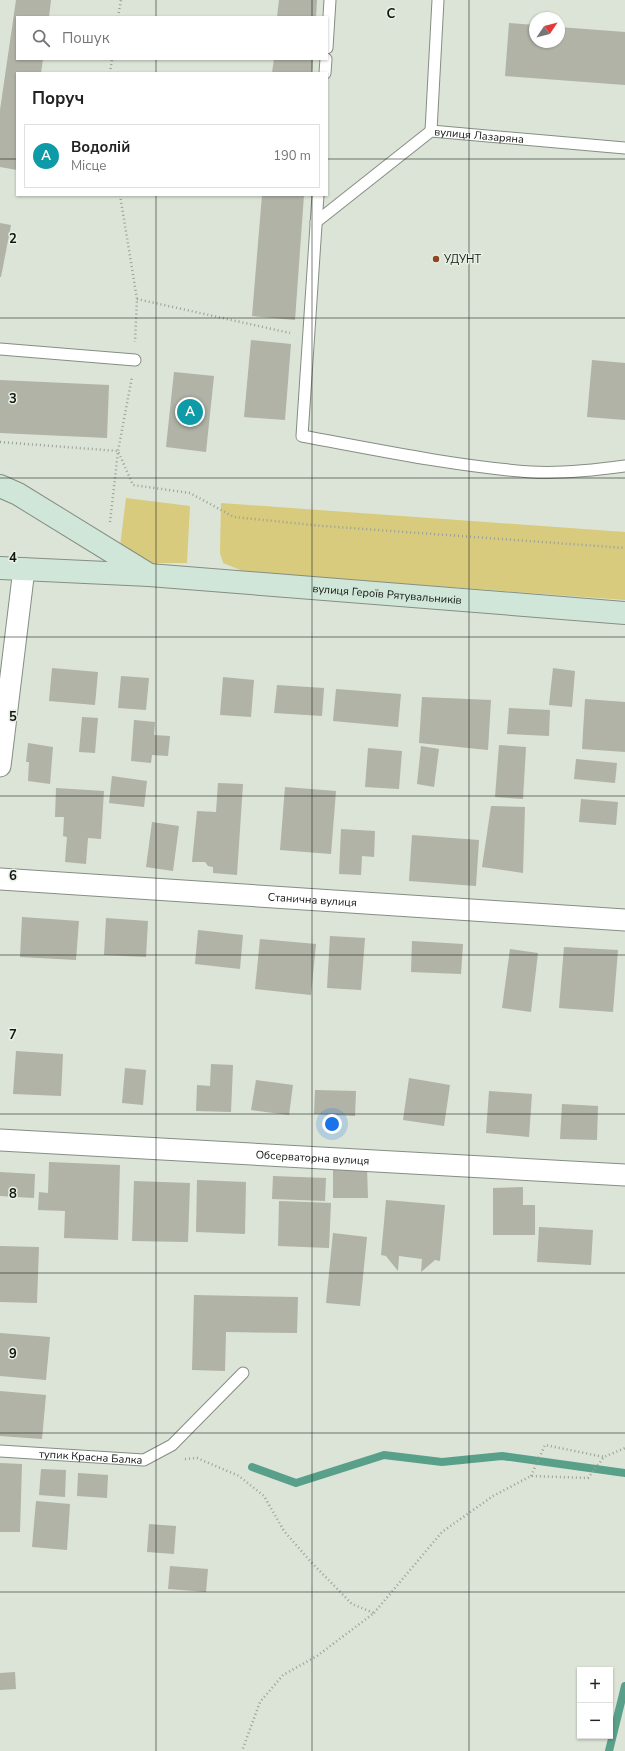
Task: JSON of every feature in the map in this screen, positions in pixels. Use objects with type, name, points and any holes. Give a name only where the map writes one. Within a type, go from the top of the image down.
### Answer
[{"type":"main road","name":"вулиця Героїв Рятувальників","points":[[0,486],[18,494],[149,575]]},
{"type":"main road","name":"вулиця Героїв Рятувальників","points":[[0,568],[149,575],[625,613]]},
{"type":"street","points":[[0,766],[24,569]]},
{"type":"street","name":"Станична вулиця","points":[[0,879],[625,920]]},
{"type":"street","name":"Обсерваторна вулиця","points":[[0,1140],[625,1175]]},
{"type":"lane","points":[[328,32],[330,0]]},
{"type":"lane","points":[[430,131],[438,0]]},
{"type":"lane","points":[[325,72],[326,60]]},
{"type":"lane","name":"вулиця Лазаряна","points":[[316,222],[430,131],[625,148]]},
{"type":"lane","points":[[318,196],[310,338],[302,436],[414,458],[532,472],[601,469],[625,466]]},
{"type":"lane","points":[[0,349],[135,360]]},
{"type":"lane","name":"тупик Красна Балка","points":[[0,1451],[144,1460],[172,1444],[243,1373]]},
{"type":"path","points":[[118,16],[121,0]]},
{"type":"path","points":[[110,72],[112,60]]},
{"type":"path","points":[[136,299],[310,338]]},
{"type":"path","points":[[0,442],[118,451],[133,485],[190,493],[234,517],[323,526],[625,548]]},
{"type":"path","points":[[531,1476],[545,1445],[604,1457]]},
{"type":"path","points":[[242,1751],[260,1702],[283,1674],[317,1656],[374,1613],[442,1532],[493,1496],[531,1476],[588,1478],[604,1457],[625,1448]]},
{"type":"path","points":[[182,1459],[197,1458],[239,1476],[264,1496],[284,1532],[352,1604],[374,1613]]},
{"type":"shaded area","points":[[126,498],[190,506],[187,563],[148,563],[120,546]]},
{"type":"shaded area","points":[[221,503],[625,532],[625,600],[245,572],[223,563],[220,553]]},
{"type":"building","points":[[16,0],[51,0],[49,16],[16,16],[16,60],[43,60],[41,72],[16,72],[16,170],[0,167],[0,110]]},
{"type":"building","points":[[279,0],[317,0],[316,16],[277,16]]},
{"type":"building","points":[[509,23],[529,25],[529,48],[565,48],[565,27],[625,32],[625,85],[505,76]]},
{"type":"building","points":[[274,60],[313,60],[312,72],[272,72]]},
{"type":"building","points":[[262,196],[304,196],[295,320],[252,316]]},
{"type":"building","points":[[0,223],[11,225],[1,277],[0,277]]},
{"type":"building","points":[[251,340],[291,344],[285,420],[244,417]]},
{"type":"building","points":[[592,360],[625,363],[625,420],[587,417]]},
{"type":"building","points":[[174,372],[214,376],[206,452],[166,447]]},
{"type":"building","points":[[0,380],[109,385],[107,438],[0,433]]},
{"type":"building","points":[[52,668],[98,672],[95,705],[49,701]]},
{"type":"building","points":[[553,668],[575,671],[572,707],[549,705]]},
{"type":"building","points":[[121,676],[149,678],[146,710],[118,708]]},
{"type":"building","points":[[223,677],[254,680],[251,717],[220,715]]},
{"type":"building","points":[[277,685],[324,688],[322,716],[274,713]]},
{"type":"building","points":[[336,689],[401,694],[398,727],[333,721]]},
{"type":"building","points":[[422,697],[491,700],[488,750],[419,743]]},
{"type":"building","points":[[585,699],[625,702],[625,752],[582,749]]},
{"type":"building","points":[[509,708],[550,710],[549,736],[507,734]]},
{"type":"building","points":[[82,717],[98,718],[95,753],[79,752]]},
{"type":"building","points":[[134,720],[155,722],[154,735],[170,736],[168,756],[152,755],[151,763],[131,761]]},
{"type":"building","points":[[28,743],[53,747],[50,784],[28,781],[29,762],[26,762]]},
{"type":"building","points":[[499,745],[526,747],[523,799],[495,797]]},
{"type":"building","points":[[421,746],[439,749],[434,787],[417,784]]},
{"type":"building","points":[[368,748],[402,751],[399,789],[365,787]]},
{"type":"building","points":[[576,759],[617,763],[615,783],[574,779]]},
{"type":"building","points":[[112,776],[147,781],[144,807],[109,803]]},
{"type":"building","points":[[218,783],[243,784],[237,875],[213,873],[213,867],[208,866],[205,862],[192,862],[197,811],[216,812]]},
{"type":"building","points":[[285,787],[336,791],[331,854],[280,850]]},
{"type":"building","points":[[56,788],[104,791],[101,839],[88,838],[86,864],[65,862],[67,837],[63,836],[64,817],[55,817]]},
{"type":"building","points":[[581,799],[618,802],[616,825],[579,822]]},
{"type":"building","points":[[491,806],[525,807],[523,873],[482,867]]},
{"type":"building","points":[[152,822],[179,826],[173,871],[146,867]]},
{"type":"building","points":[[341,829],[375,831],[374,857],[362,856],[361,875],[339,874]]},
{"type":"building","points":[[412,835],[479,840],[476,886],[409,881]]},
{"type":"building","points":[[22,917],[79,921],[76,960],[20,957]]},
{"type":"building","points":[[106,918],[148,921],[146,957],[104,955]]},
{"type":"building","points":[[198,930],[243,935],[240,969],[195,964]]},
{"type":"building","points":[[330,936],[365,938],[361,990],[327,988]]},
{"type":"building","points":[[260,939],[316,944],[311,995],[255,989]]},
{"type":"building","points":[[412,941],[463,944],[461,974],[411,972]]},
{"type":"building","points":[[564,947],[618,950],[613,1012],[559,1008]]},
{"type":"building","points":[[510,949],[538,953],[531,1012],[502,1008]]},
{"type":"building","points":[[16,1051],[63,1054],[61,1096],[13,1094]]},
{"type":"building","points":[[211,1064],[233,1065],[231,1112],[196,1111],[197,1085],[210,1086]]},
{"type":"building","points":[[125,1068],[146,1070],[143,1105],[122,1103]]},
{"type":"building","points":[[409,1078],[450,1085],[444,1126],[403,1120]]},
{"type":"building","points":[[256,1080],[293,1085],[289,1115],[251,1110]]},
{"type":"building","points":[[315,1090],[356,1091],[355,1116],[314,1114]]},
{"type":"building","points":[[489,1091],[532,1094],[529,1137],[486,1133]]},
{"type":"building","points":[[562,1104],[598,1106],[597,1140],[560,1139]]},
{"type":"building","points":[[49,1162],[120,1165],[118,1240],[64,1238],[65,1211],[38,1210],[39,1192],[48,1193]]},
{"type":"building","points":[[333,1167],[367,1167],[368,1198],[333,1198]]},
{"type":"building","points":[[0,1172],[35,1174],[34,1198],[0,1196]]},
{"type":"building","points":[[273,1176],[326,1178],[325,1201],[272,1199]]},
{"type":"building","points":[[197,1180],[246,1182],[245,1234],[196,1232]]},
{"type":"building","points":[[134,1181],[190,1183],[188,1242],[132,1241]]},
{"type":"building","points":[[523,1187],[523,1205],[535,1205],[535,1235],[493,1235],[493,1188]]},
{"type":"building","points":[[386,1200],[445,1205],[440,1261],[435,1260],[421,1272],[422,1259],[399,1256],[398,1271],[386,1256],[381,1255]]},
{"type":"building","points":[[279,1201],[331,1203],[329,1248],[278,1246]]},
{"type":"building","points":[[539,1227],[593,1230],[591,1265],[537,1262]]},
{"type":"building","points":[[333,1233],[367,1237],[360,1306],[326,1303]]},
{"type":"building","points":[[0,1246],[39,1247],[37,1303],[0,1302]]},
{"type":"building","points":[[194,1295],[298,1297],[297,1333],[226,1332],[225,1371],[192,1370]]},
{"type":"building","points":[[0,1333],[50,1337],[46,1380],[0,1376]]},
{"type":"building","points":[[0,1391],[46,1395],[42,1439],[0,1436]]},
{"type":"building","points":[[0,1463],[22,1464],[20,1532],[0,1532]]},
{"type":"building","points":[[41,1469],[66,1470],[65,1497],[39,1495]]},
{"type":"building","points":[[78,1473],[108,1475],[107,1498],[77,1496]]},
{"type":"building","points":[[36,1501],[70,1504],[67,1550],[32,1547]]},
{"type":"building","points":[[149,1524],[176,1526],[174,1554],[147,1552]]},
{"type":"building","points":[[170,1566],[208,1569],[206,1592],[168,1589]]},
{"type":"building","points":[[15,1672],[16,1689],[0,1690],[0,1673]]},
{"type":"waterway","points":[[252,1467],[296,1483],[384,1455],[442,1462],[502,1456],[625,1473]]},
{"type":"waterway","points":[[609,1751],[625,1686]]},
{"type":"place","name":"УДУНТ","points":[[436,259]]},
{"type":"place","name":"Водолій","points":[[190,412]]}]
